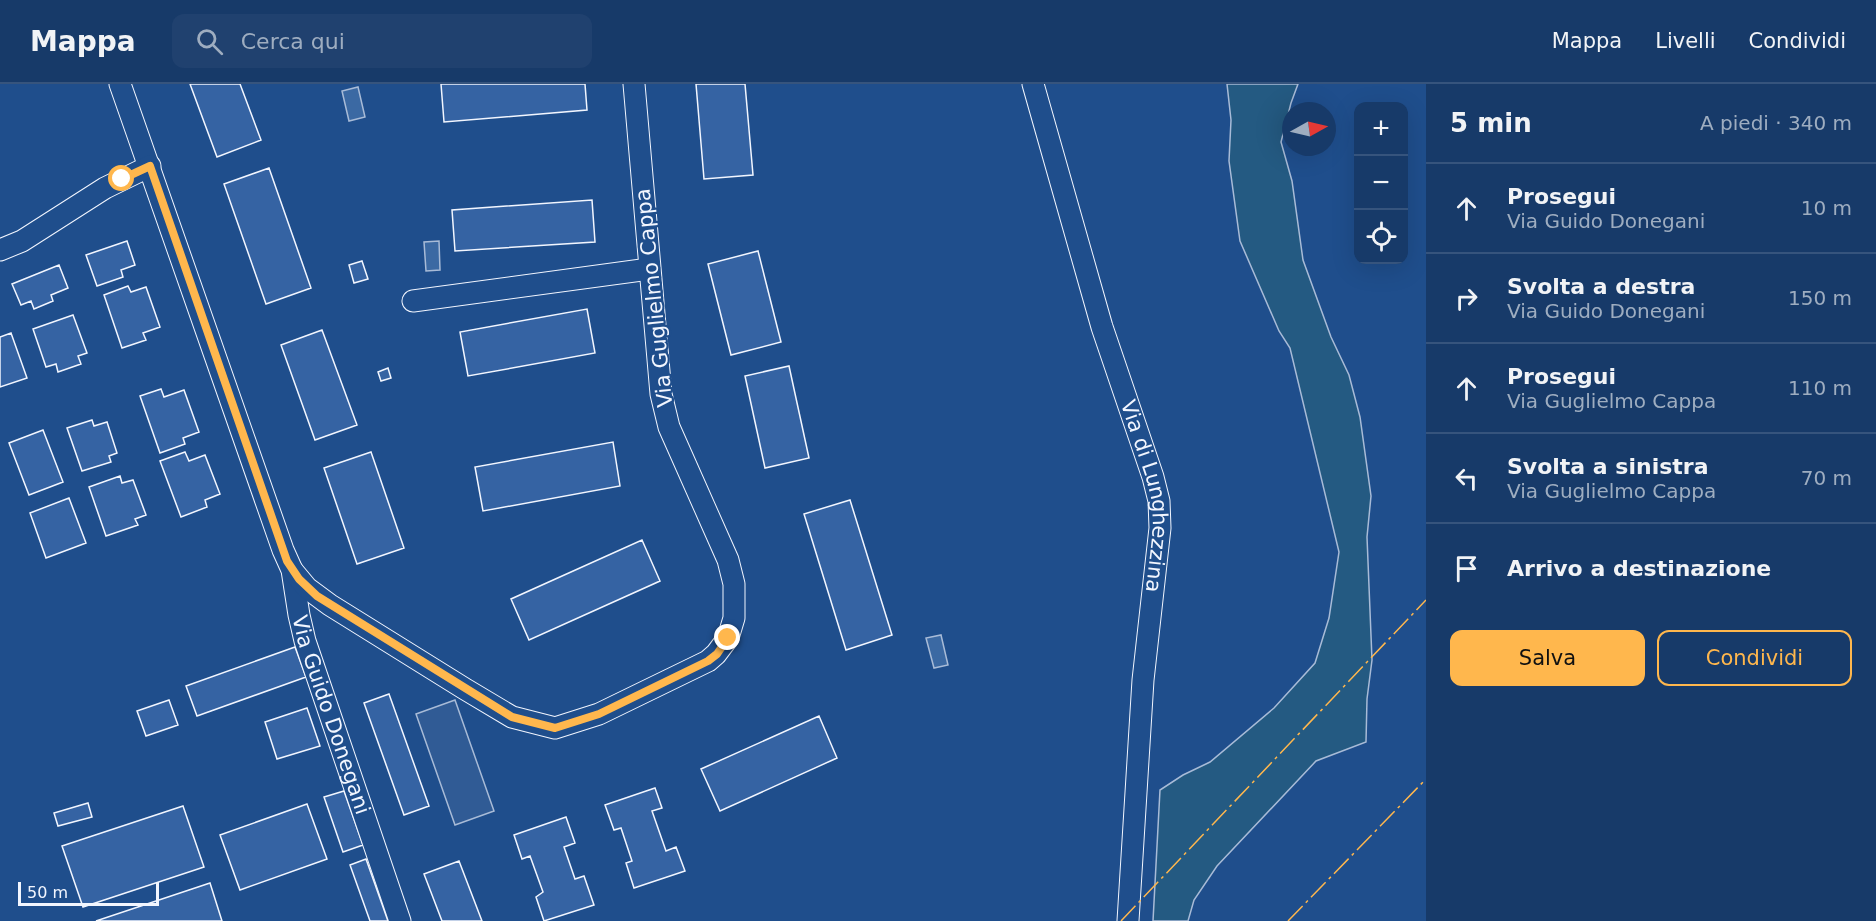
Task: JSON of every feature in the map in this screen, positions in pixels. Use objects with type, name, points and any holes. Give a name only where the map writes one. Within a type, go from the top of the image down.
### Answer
[{"type":"street","name":"Via Guido Donegani","points":[[120,84],[279,539],[292,570],[305,641],[400,921]]},
{"type":"street","name":"Via Guglielmo Cappa","points":[[292,570],[307,588],[330,605],[512,717],[555,728],[599,714],[708,661],[723,647],[732,628],[735,609],[734,584],[728,560],[669,427],[661,394],[634,84]]},
{"type":"street","name":"Via di Lunghezzina","points":[[1033,84],[1090,288],[1159,501],[1160,539],[1140,709],[1128,921]]},
{"type":"street","points":[[0,250],[22,241],[92,196],[150,166]]},
{"type":"street","points":[[413,301],[649,269]]},
{"type":"shaded area","points":[[1227,84],[1298,84],[1291,102],[1282,102],[1282,156],[1285,156],[1292,181],[1303,260],[1331,337],[1349,375],[1360,417],[1371,496],[1367,537],[1372,660],[1367,699],[1366,742],[1316,761],[1217,866],[1194,900],[1188,921],[1153,921],[1160,790],[1183,775],[1210,762],[1274,708],[1315,663],[1329,618],[1339,552],[1290,348],[1279,331],[1240,241],[1229,161],[1231,120]]},
{"type":"shaded area","points":[[358,87],[365,117],[349,121],[342,91]]},
{"type":"shaded area","points":[[439,241],[440,270],[426,271],[424,242]]},
{"type":"shaded area","points":[[941,635],[948,665],[934,668],[926,638]]},
{"type":"shaded area","points":[[455,700],[494,811],[455,825],[416,714]]},
{"type":"building","points":[[190,84],[240,84],[261,140],[217,157]]},
{"type":"building","points":[[441,84],[585,84],[587,110],[444,122]]},
{"type":"building","points":[[696,84],[745,84],[753,175],[704,179]]},
{"type":"building","points":[[269,168],[311,288],[266,304],[224,184]]},
{"type":"building","points":[[592,200],[595,242],[455,251],[452,210]]},
{"type":"building","points":[[127,241],[135,265],[121,270],[123,277],[97,286],[86,255]]},
{"type":"building","points":[[758,251],[781,342],[731,355],[708,264]]},
{"type":"building","points":[[362,261],[368,279],[354,283],[349,265]]},
{"type":"building","points":[[59,265],[68,288],[51,295],[53,301],[34,309],[31,301],[21,305],[12,284]]},
{"type":"building","points":[[128,286],[131,292],[146,287],[160,327],[143,333],[146,340],[122,348],[104,295]]},
{"type":"building","points":[[587,309],[595,353],[468,376],[460,332]]},
{"type":"building","points":[[73,315],[87,353],[78,356],[81,364],[58,372],[56,364],[46,367],[33,329]]},
{"type":"building","points":[[322,330],[357,425],[315,440],[281,345]]},
{"type":"building","points":[[11,333],[27,378],[0,387],[0,337]]},
{"type":"building","points":[[789,366],[809,458],[765,468],[745,376]]},
{"type":"building","points":[[388,368],[391,378],[381,381],[378,372]]},
{"type":"building","points":[[161,389],[164,397],[184,390],[199,432],[183,438],[185,444],[160,453],[140,396]]},
{"type":"building","points":[[92,420],[94,426],[107,422],[117,453],[109,456],[111,462],[82,471],[67,428]]},
{"type":"building","points":[[43,430],[63,482],[29,495],[9,443]]},
{"type":"building","points":[[613,442],[620,486],[483,511],[475,467]]},
{"type":"building","points":[[185,452],[189,461],[205,455],[220,494],[205,500],[207,507],[181,517],[160,461]]},
{"type":"building","points":[[371,452],[404,548],[357,564],[324,468]]},
{"type":"building","points":[[120,476],[122,483],[133,480],[146,515],[135,519],[138,525],[106,536],[89,487]]},
{"type":"building","points":[[69,498],[86,543],[46,558],[30,513]]},
{"type":"building","points":[[850,500],[892,635],[846,650],[804,514]]},
{"type":"building","points":[[642,540],[660,581],[529,640],[511,599]]},
{"type":"building","points":[[295,647],[306,677],[197,716],[186,686]]},
{"type":"building","points":[[389,694],[429,806],[404,815],[364,703]]},
{"type":"building","points":[[169,700],[178,725],[146,736],[137,711]]},
{"type":"building","points":[[307,708],[320,746],[277,759],[265,722]]},
{"type":"building","points":[[819,716],[837,758],[720,811],[701,769]]},
{"type":"building","points":[[655,788],[662,808],[652,811],[666,851],[676,847],[685,871],[634,888],[626,863],[632,861],[621,828],[614,830],[605,805]]},
{"type":"building","points":[[344,791],[363,845],[343,852],[324,797]]},
{"type":"building","points":[[88,803],[92,817],[58,826],[54,813]]},
{"type":"building","points":[[307,804],[327,859],[240,890],[220,835]]},
{"type":"building","points":[[183,806],[204,867],[83,907],[62,846]]},
{"type":"building","points":[[566,817],[575,843],[564,847],[575,879],[584,876],[594,905],[544,921],[536,897],[543,892],[530,856],[522,859],[514,835]]},
{"type":"building","points":[[366,859],[388,921],[370,921],[350,865]]},
{"type":"building","points":[[459,861],[482,921],[442,921],[424,874]]},
{"type":"building","points":[[210,883],[222,921],[96,921]]},
{"type":"power","points":[[1121,921],[1426,600]]},
{"type":"power","points":[[1288,921],[1426,779]]},
{"type":"route","points":[[122,179],[150,166],[287,561],[299,579],[317,596],[512,717],[555,728],[599,714],[708,661],[717,654],[728,638]]}]
